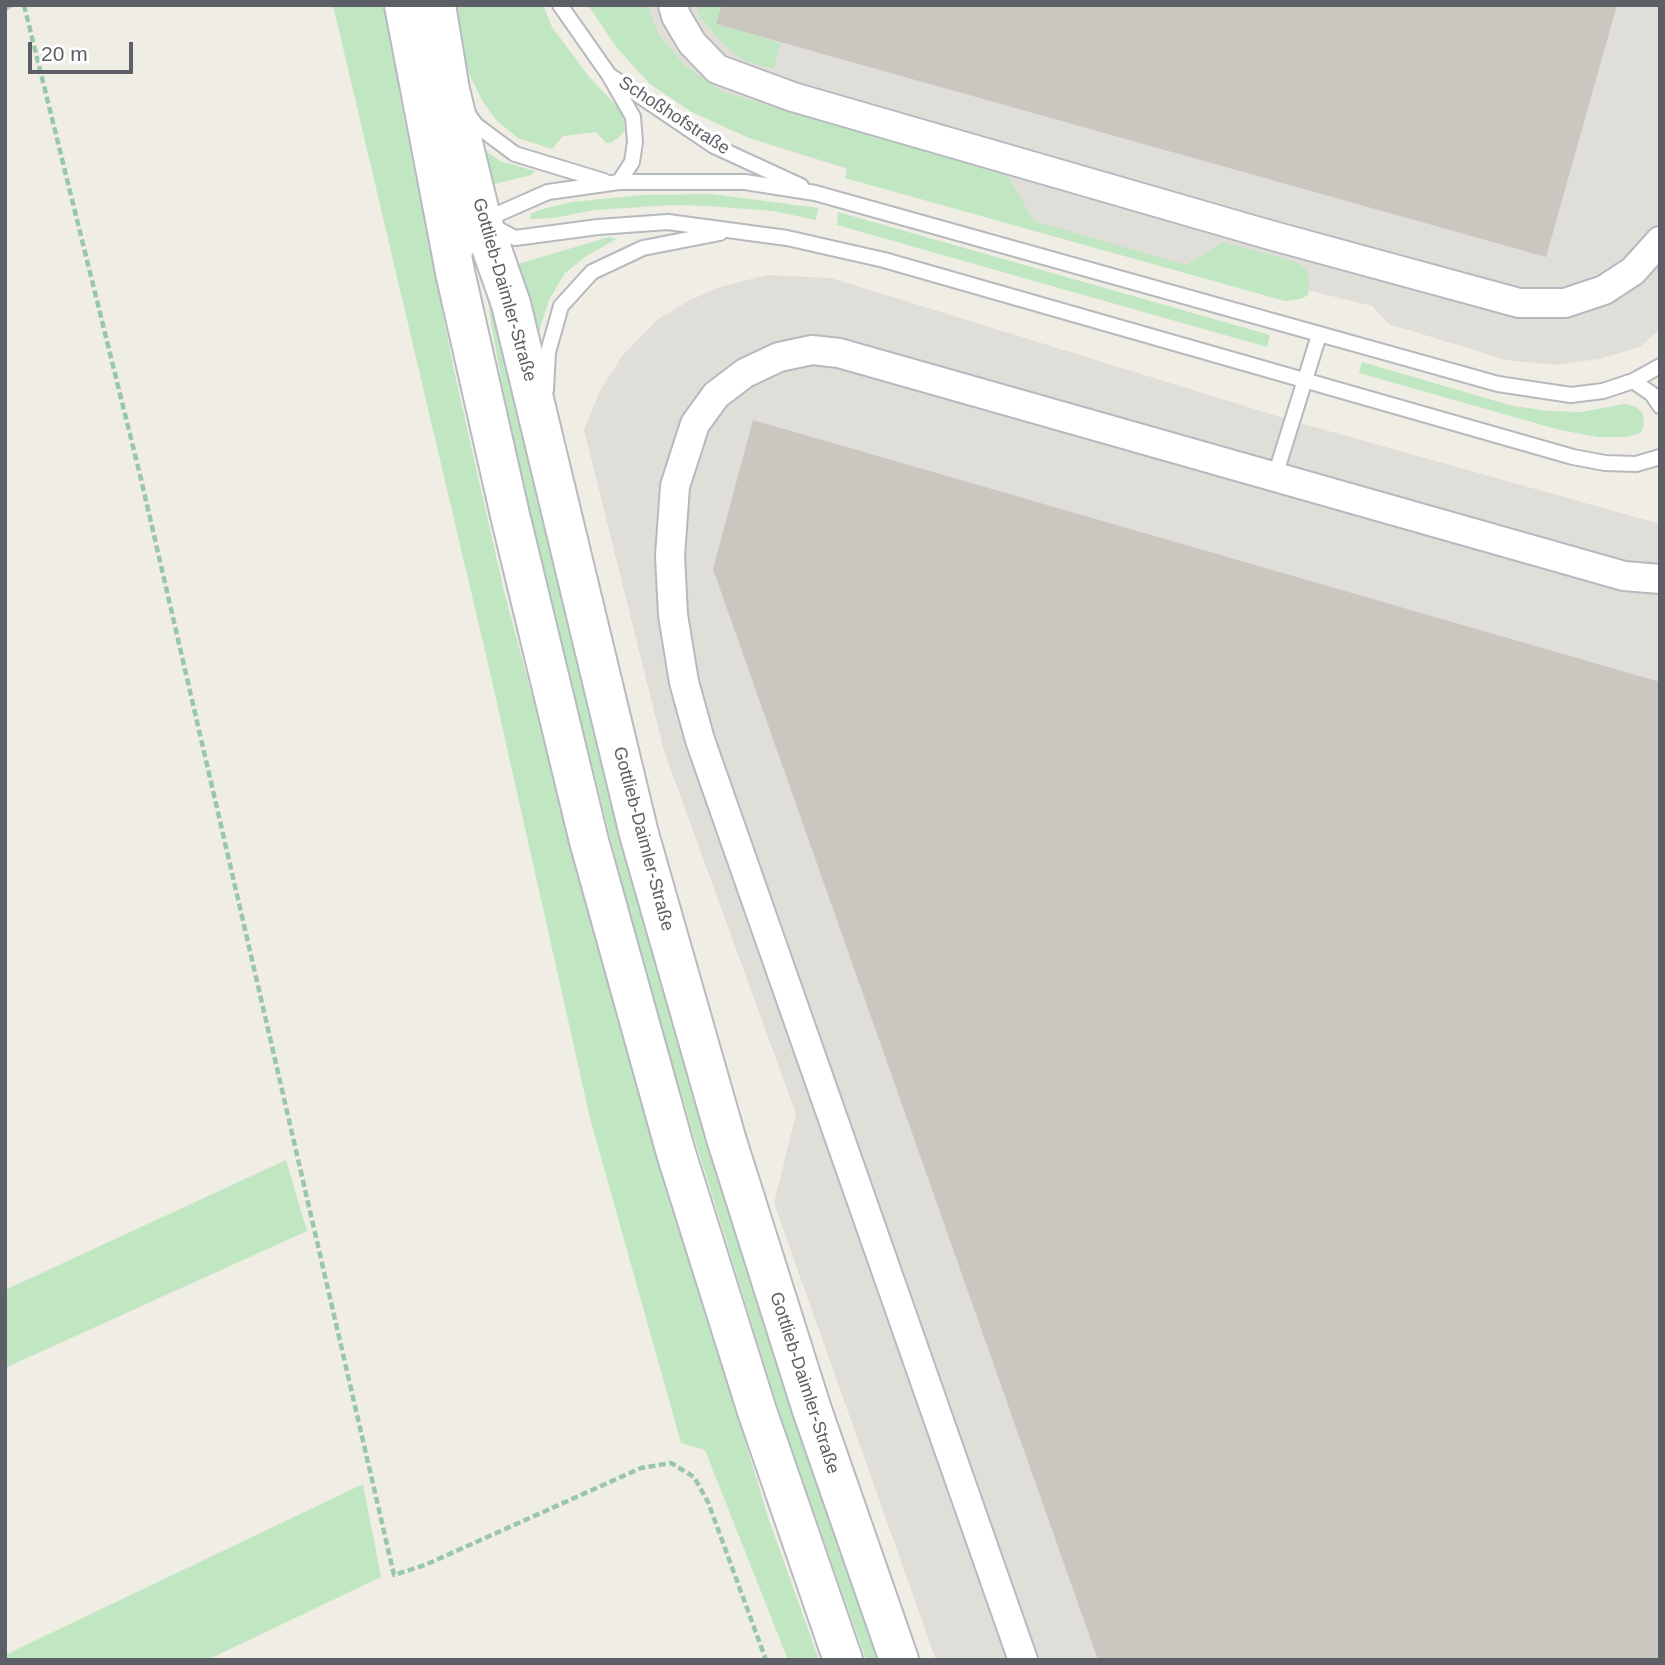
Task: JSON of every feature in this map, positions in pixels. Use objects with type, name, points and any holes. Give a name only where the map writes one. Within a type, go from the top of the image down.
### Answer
[{"type":"main road","name":"Gottlieb-Daimler-Straße","points":[[404,5],[472,211],[511,304],[639,834],[722,1125],[812,1410],[899,1660]]},
{"type":"main road","name":"Gottlieb-Daimler-Straße","points":[[436,5],[436,98],[455,272],[513,529],[589,841],[676,1153],[753,1399],[843,1660]]},
{"type":"street","points":[[673,5],[676,16],[692,43],[717,69],[793,97],[1270,235],[1519,303],[1565,303],[1605,290],[1633,271],[1660,241]]},
{"type":"street","points":[[1023,1660],[700,740],[684,682],[673,615],[670,556],[675,486],[695,424],[716,395],[756,367],[779,357],[811,350],[839,353],[1624,576],[1660,579]]},
{"type":"lane","name":"Schoßhofstraße","points":[[560,5],[609,75],[633,117],[635,142],[632,163],[614,182]]},
{"type":"lane","name":"Schoßhofstraße","points":[[609,75],[714,146],[815,193]]},
{"type":"lane","points":[[436,98],[450,168]]},
{"type":"lane","points":[[436,98],[515,154],[614,182]]},
{"type":"lane","points":[[472,211],[548,192],[614,182],[745,182],[815,193],[1498,384],[1572,395],[1603,391],[1633,381],[1660,366]]},
{"type":"lane","points":[[472,211],[515,238],[598,227],[668,222],[787,238],[884,260],[1573,457],[1605,463],[1636,464],[1660,457]]},
{"type":"lane","points":[[455,272],[472,211]]},
{"type":"lane","points":[[544,433],[548,352],[561,306],[592,272],[643,248],[734,231]]},
{"type":"lane","points":[[1275,476],[1319,335]]},
{"type":"lane","points":[[1633,381],[1652,394],[1660,406]]},
{"type":"path","points":[[5,9],[10,5]]},
{"type":"path","points":[[24,5],[141,479],[394,1574],[425,1565],[641,1468],[671,1463],[694,1477],[708,1502],[766,1660]]},
{"type":"shaded area","points":[[588,5],[1660,5],[1660,329],[1640,347],[1599,359],[1554,365],[1506,360],[1389,324],[1372,306],[1282,284],[1235,285],[847,169],[749,138],[692,112],[650,84],[617,48]]},
{"type":"shaded area","points":[[767,275],[831,278],[1293,421],[1660,524],[1660,1660],[936,1660],[774,1203],[796,1114],[664,751],[584,430],[600,391],[622,356],[657,320],[688,301],[720,287]]},
{"type":"green space","points":[[333,5],[388,5],[400,98],[455,375],[504,591],[633,1073],[769,1520],[819,1660],[788,1660],[705,1450],[681,1443],[590,1118],[490,672]]},
{"type":"green space","points":[[450,5],[543,5],[552,27],[590,78],[617,106],[625,130],[611,143],[606,143],[596,132],[563,136],[552,149],[518,138],[496,120],[482,100],[471,78],[454,29]]},
{"type":"green space","points":[[588,5],[647,5],[659,35],[685,66],[722,92],[1006,173],[1034,221],[1186,265],[1223,242],[1297,262],[1306,270],[1309,281],[1308,295],[1301,299],[1285,301],[845,178],[847,168],[749,138],[692,112],[650,84],[617,48]]},
{"type":"green space","points":[[695,5],[722,5],[717,24],[780,43],[774,69],[744,61],[721,42],[701,18]]},
{"type":"green space","points":[[479,146],[500,161],[535,171],[531,175],[487,186]]},
{"type":"green space","points":[[712,194],[818,208],[816,220],[773,211],[672,205],[594,210],[554,218],[530,219],[530,214],[539,210],[572,202],[642,195]]},
{"type":"green space","points":[[838,212],[1270,335],[1267,347],[837,225]]},
{"type":"green space","points":[[609,237],[616,239],[585,257],[565,273],[549,300],[537,338],[511,266]]},
{"type":"green space","points":[[490,287],[886,1660],[866,1660],[782,1421],[636,940],[518,468],[491,324],[488,300]]},
{"type":"green space","points":[[1362,362],[1513,406],[1581,412],[1625,404],[1636,407],[1643,413],[1644,424],[1641,433],[1626,437],[1598,437],[1560,430],[1359,373]]},
{"type":"green space","points":[[286,1160],[307,1231],[5,1368],[5,1290]]},
{"type":"green space","points":[[363,1484],[381,1577],[207,1660],[5,1660],[5,1655]]},
{"type":"building","points":[[722,5],[1617,5],[1546,257],[716,24]]},
{"type":"building","points":[[753,420],[1660,682],[1660,1660],[1098,1660],[713,569]]}]
